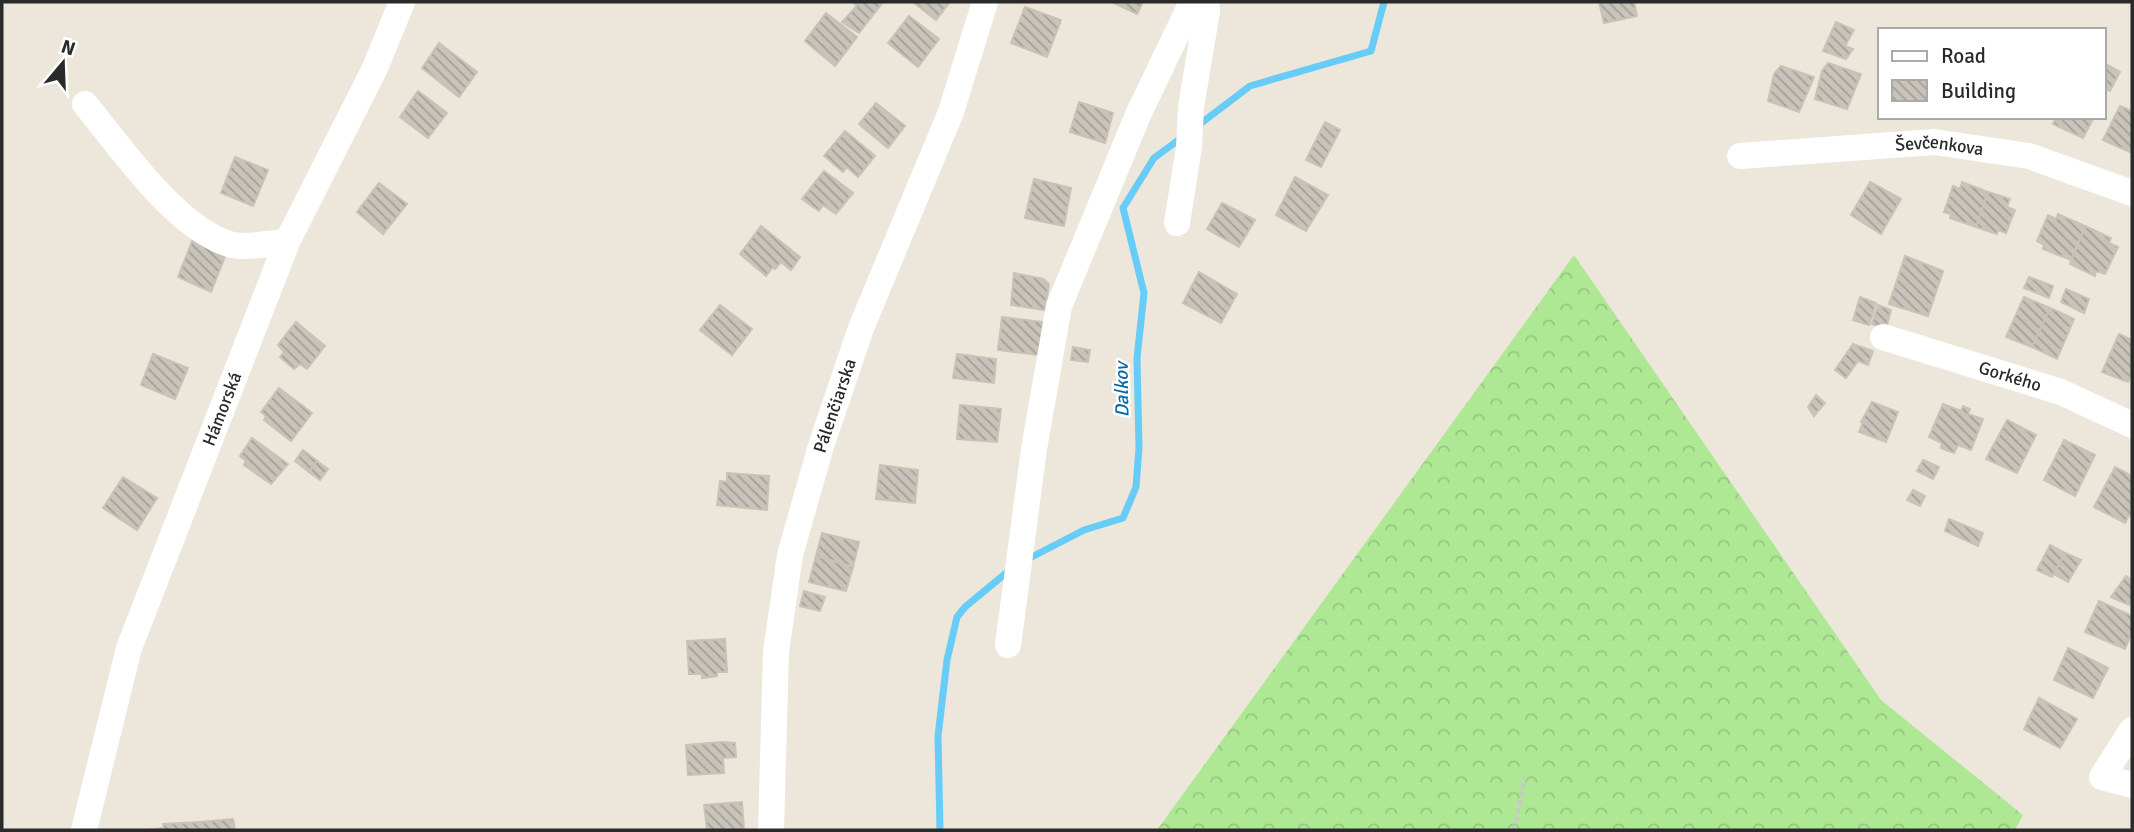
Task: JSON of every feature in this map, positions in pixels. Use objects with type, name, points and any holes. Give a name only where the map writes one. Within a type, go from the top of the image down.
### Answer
[{"type":"street","name":"Hámorská","points":[[84,830],[129,648],[287,242],[375,68],[402,2]]},
{"type":"street","name":"Pálenčiarska","points":[[771,830],[776,652],[790,555],[821,446],[861,328],[951,112],[985,2]]},
{"type":"street","points":[[1008,645],[1034,449],[1059,306],[1138,115],[1192,2]]},
{"type":"street","points":[[1177,223],[1206,2]]},
{"type":"street","points":[[85,104],[148,181],[195,228],[231,246],[287,242]]},
{"type":"street","name":"Ševčenkova","points":[[1740,156],[1934,142],[2029,156],[2132,192]]},
{"type":"street","name":"Gorkého","points":[[1883,337],[2061,392],[2132,425]]},
{"type":"street","points":[[2132,730],[2102,776],[2132,785]]},
{"type":"path","points":[[1514,830],[1525,777]]},
{"type":"green space","points":[[1574,255],[1881,700],[2023,815],[2015,830],[1157,830]]},
{"type":"building","points":[[853,2],[883,2],[859,33],[842,22],[857,6]]},
{"type":"building","points":[[913,2],[950,2],[936,20]]},
{"type":"building","points":[[1112,2],[1143,2],[1137,14]]},
{"type":"building","points":[[1599,2],[1634,2],[1637,16],[1604,23]]},
{"type":"building","points":[[1025,7],[1061,20],[1047,57],[1011,43]]},
{"type":"building","points":[[826,13],[857,37],[835,66],[805,41]]},
{"type":"building","points":[[909,16],[939,39],[918,67],[888,43]]},
{"type":"building","points":[[1836,22],[1854,30],[1845,46],[1853,49],[1846,59],[1823,51]]},
{"type":"building","points":[[439,43],[477,72],[459,97],[422,68]]},
{"type":"building","points":[[1828,63],[1861,74],[1847,109],[1815,99],[1822,71]]},
{"type":"building","points":[[2106,64],[2120,72],[2110,91],[2106,89]]},
{"type":"building","points":[[1781,66],[1814,77],[1799,112],[1768,101],[1774,74]]},
{"type":"building","points":[[418,91],[447,113],[428,138],[400,117]]},
{"type":"building","points":[[1079,102],[1113,113],[1105,143],[1070,132]]},
{"type":"building","points":[[876,103],[905,126],[888,148],[859,124]]},
{"type":"building","points":[[2120,106],[2132,111],[2132,153],[2103,140]]},
{"type":"building","points":[[2055,119],[2093,119],[2083,138],[2053,124]]},
{"type":"building","points":[[1325,122],[1340,130],[1321,167],[1306,160]]},
{"type":"building","points":[[845,131],[875,156],[858,177],[847,167],[843,172],[824,156]]},
{"type":"building","points":[[235,157],[268,170],[253,206],[221,193]]},
{"type":"building","points":[[824,171],[853,193],[836,214],[823,205],[819,211],[802,199]]},
{"type":"building","points":[[1295,177],[1328,195],[1306,231],[1276,215]]},
{"type":"building","points":[[1034,179],[1071,188],[1064,226],[1025,218]]},
{"type":"building","points":[[1870,182],[1901,199],[1881,234],[1851,215]]},
{"type":"building","points":[[1962,182],[1988,192],[1976,227],[1950,218],[1951,214],[1944,212],[1953,186],[1960,189]]},
{"type":"building","points":[[379,183],[407,204],[383,234],[357,212]]},
{"type":"building","points":[[1988,192],[2010,199],[2007,207],[2015,210],[2006,233],[1998,230],[1997,234],[1976,227]]},
{"type":"building","points":[[1222,203],[1255,220],[1239,247],[1207,229]]},
{"type":"building","points":[[2058,214],[2085,226],[2071,260],[2043,249],[2044,245],[2037,241],[2048,215],[2056,219]]},
{"type":"building","points":[[761,226],[800,257],[791,270],[781,262],[766,276],[740,254]]},
{"type":"building","points":[[2085,226],[2111,238],[2109,243],[2118,247],[2105,274],[2096,271],[2095,276],[2070,264]]},
{"type":"building","points":[[193,239],[226,254],[211,292],[178,277]]},
{"type":"building","points":[[1905,256],[1943,271],[1928,316],[1889,304]]},
{"type":"building","points":[[1199,272],[1237,294],[1221,323],[1183,303]]},
{"type":"building","points":[[1014,273],[1043,279],[1049,284],[1045,310],[1011,305]]},
{"type":"building","points":[[2029,277],[2053,286],[2049,298],[2024,288]]},
{"type":"building","points":[[2066,289],[2089,299],[2084,313],[2061,302]]},
{"type":"building","points":[[1860,297],[1876,303],[1869,325],[1853,320]]},
{"type":"building","points":[[2024,297],[2050,308],[2032,347],[2006,337]]},
{"type":"building","points":[[720,305],[752,329],[732,355],[700,330]]},
{"type":"building","points":[[1878,305],[1891,310],[1886,329],[1872,324]]},
{"type":"building","points":[[2050,308],[2074,319],[2057,359],[2032,347]]},
{"type":"building","points":[[1002,317],[1043,322],[1038,355],[998,350]]},
{"type":"building","points":[[296,322],[325,346],[307,369],[300,364],[294,369],[280,357],[284,352],[278,345]]},
{"type":"building","points":[[2119,334],[2132,340],[2132,373],[2128,382],[2102,372]]},
{"type":"building","points":[[1853,344],[1873,351],[1868,365],[1858,361],[1846,378],[1835,370]]},
{"type":"building","points":[[1073,347],[1090,350],[1088,362],[1071,360]]},
{"type":"building","points":[[153,354],[188,368],[175,399],[141,385]]},
{"type":"building","points":[[957,354],[996,359],[994,383],[953,378]]},
{"type":"building","points":[[279,388],[312,413],[291,441],[264,420],[266,416],[261,412]]},
{"type":"building","points":[[1816,395],[1825,403],[1814,416],[1808,407]]},
{"type":"building","points":[[1872,402],[1898,412],[1886,442],[1859,432],[1863,423],[1861,422]]},
{"type":"building","points":[[1943,404],[1961,411],[1963,406],[1970,409],[1968,414],[1983,419],[1971,450],[1958,445],[1954,453],[1941,448],[1942,443],[1929,437]]},
{"type":"building","points":[[960,405],[1001,409],[997,442],[957,439]]},
{"type":"building","points":[[2007,420],[2036,435],[2017,473],[1986,459]]},
{"type":"building","points":[[252,438],[288,464],[271,484],[244,465],[246,461],[240,456]]},
{"type":"building","points":[[2064,440],[2095,455],[2075,496],[2044,480]]},
{"type":"building","points":[[303,450],[317,461],[309,472],[295,461]]},
{"type":"building","points":[[1923,460],[1939,467],[1933,479],[1917,471]]},
{"type":"building","points":[[317,461],[328,469],[320,480],[309,472]]},
{"type":"building","points":[[880,465],[918,470],[915,503],[876,499]]},
{"type":"building","points":[[2115,467],[2132,476],[2132,516],[2129,515],[2125,523],[2094,507]]},
{"type":"building","points":[[727,473],[769,476],[767,510],[717,505],[720,481],[727,482]]},
{"type":"building","points":[[123,477],[157,498],[137,530],[103,508]]},
{"type":"building","points":[[1913,490],[1925,496],[1920,506],[1907,500]]},
{"type":"building","points":[[1949,519],[1983,533],[1978,546],[1945,531]]},
{"type":"building","points":[[822,533],[859,542],[853,567],[816,556]]},
{"type":"building","points":[[2050,545],[2065,553],[2052,577],[2037,570]]},
{"type":"building","points":[[2065,553],[2081,560],[2068,582],[2054,574]]},
{"type":"building","points":[[816,556],[853,567],[846,591],[809,582]]},
{"type":"building","points":[[2126,576],[2132,580],[2132,599],[2129,605],[2111,597]]},
{"type":"building","points":[[804,591],[825,597],[820,611],[800,606]]},
{"type":"building","points":[[2099,601],[2132,616],[2132,632],[2125,649],[2085,632]]},
{"type":"building","points":[[725,639],[727,672],[717,672],[717,676],[702,678],[702,674],[689,674],[687,641]]},
{"type":"building","points":[[2068,648],[2108,668],[2093,698],[2054,680]]},
{"type":"building","points":[[2039,698],[2077,719],[2060,748],[2024,729]]},
{"type":"building","points":[[735,743],[736,757],[723,758],[724,773],[688,775],[686,745]]},
{"type":"building","points":[[742,802],[744,830],[707,830],[704,805]]},
{"type":"building","points":[[233,819],[235,830],[203,830],[203,824],[200,822]]},
{"type":"building","points":[[163,824],[203,824],[203,830],[146,830],[164,828]]},
{"type":"waterway","name":"Dalkov","points":[[1196,127],[1250,86],[1371,51],[1384,2]]},
{"type":"waterway","name":"Dalkov","points":[[1024,561],[1084,530],[1123,518],[1136,487],[1139,448],[1137,358],[1144,293],[1123,208],[1154,158],[1184,136]]},
{"type":"waterway","name":"Dalkov","points":[[940,830],[938,736],[947,660],[957,617],[965,607],[1011,569]]}]
